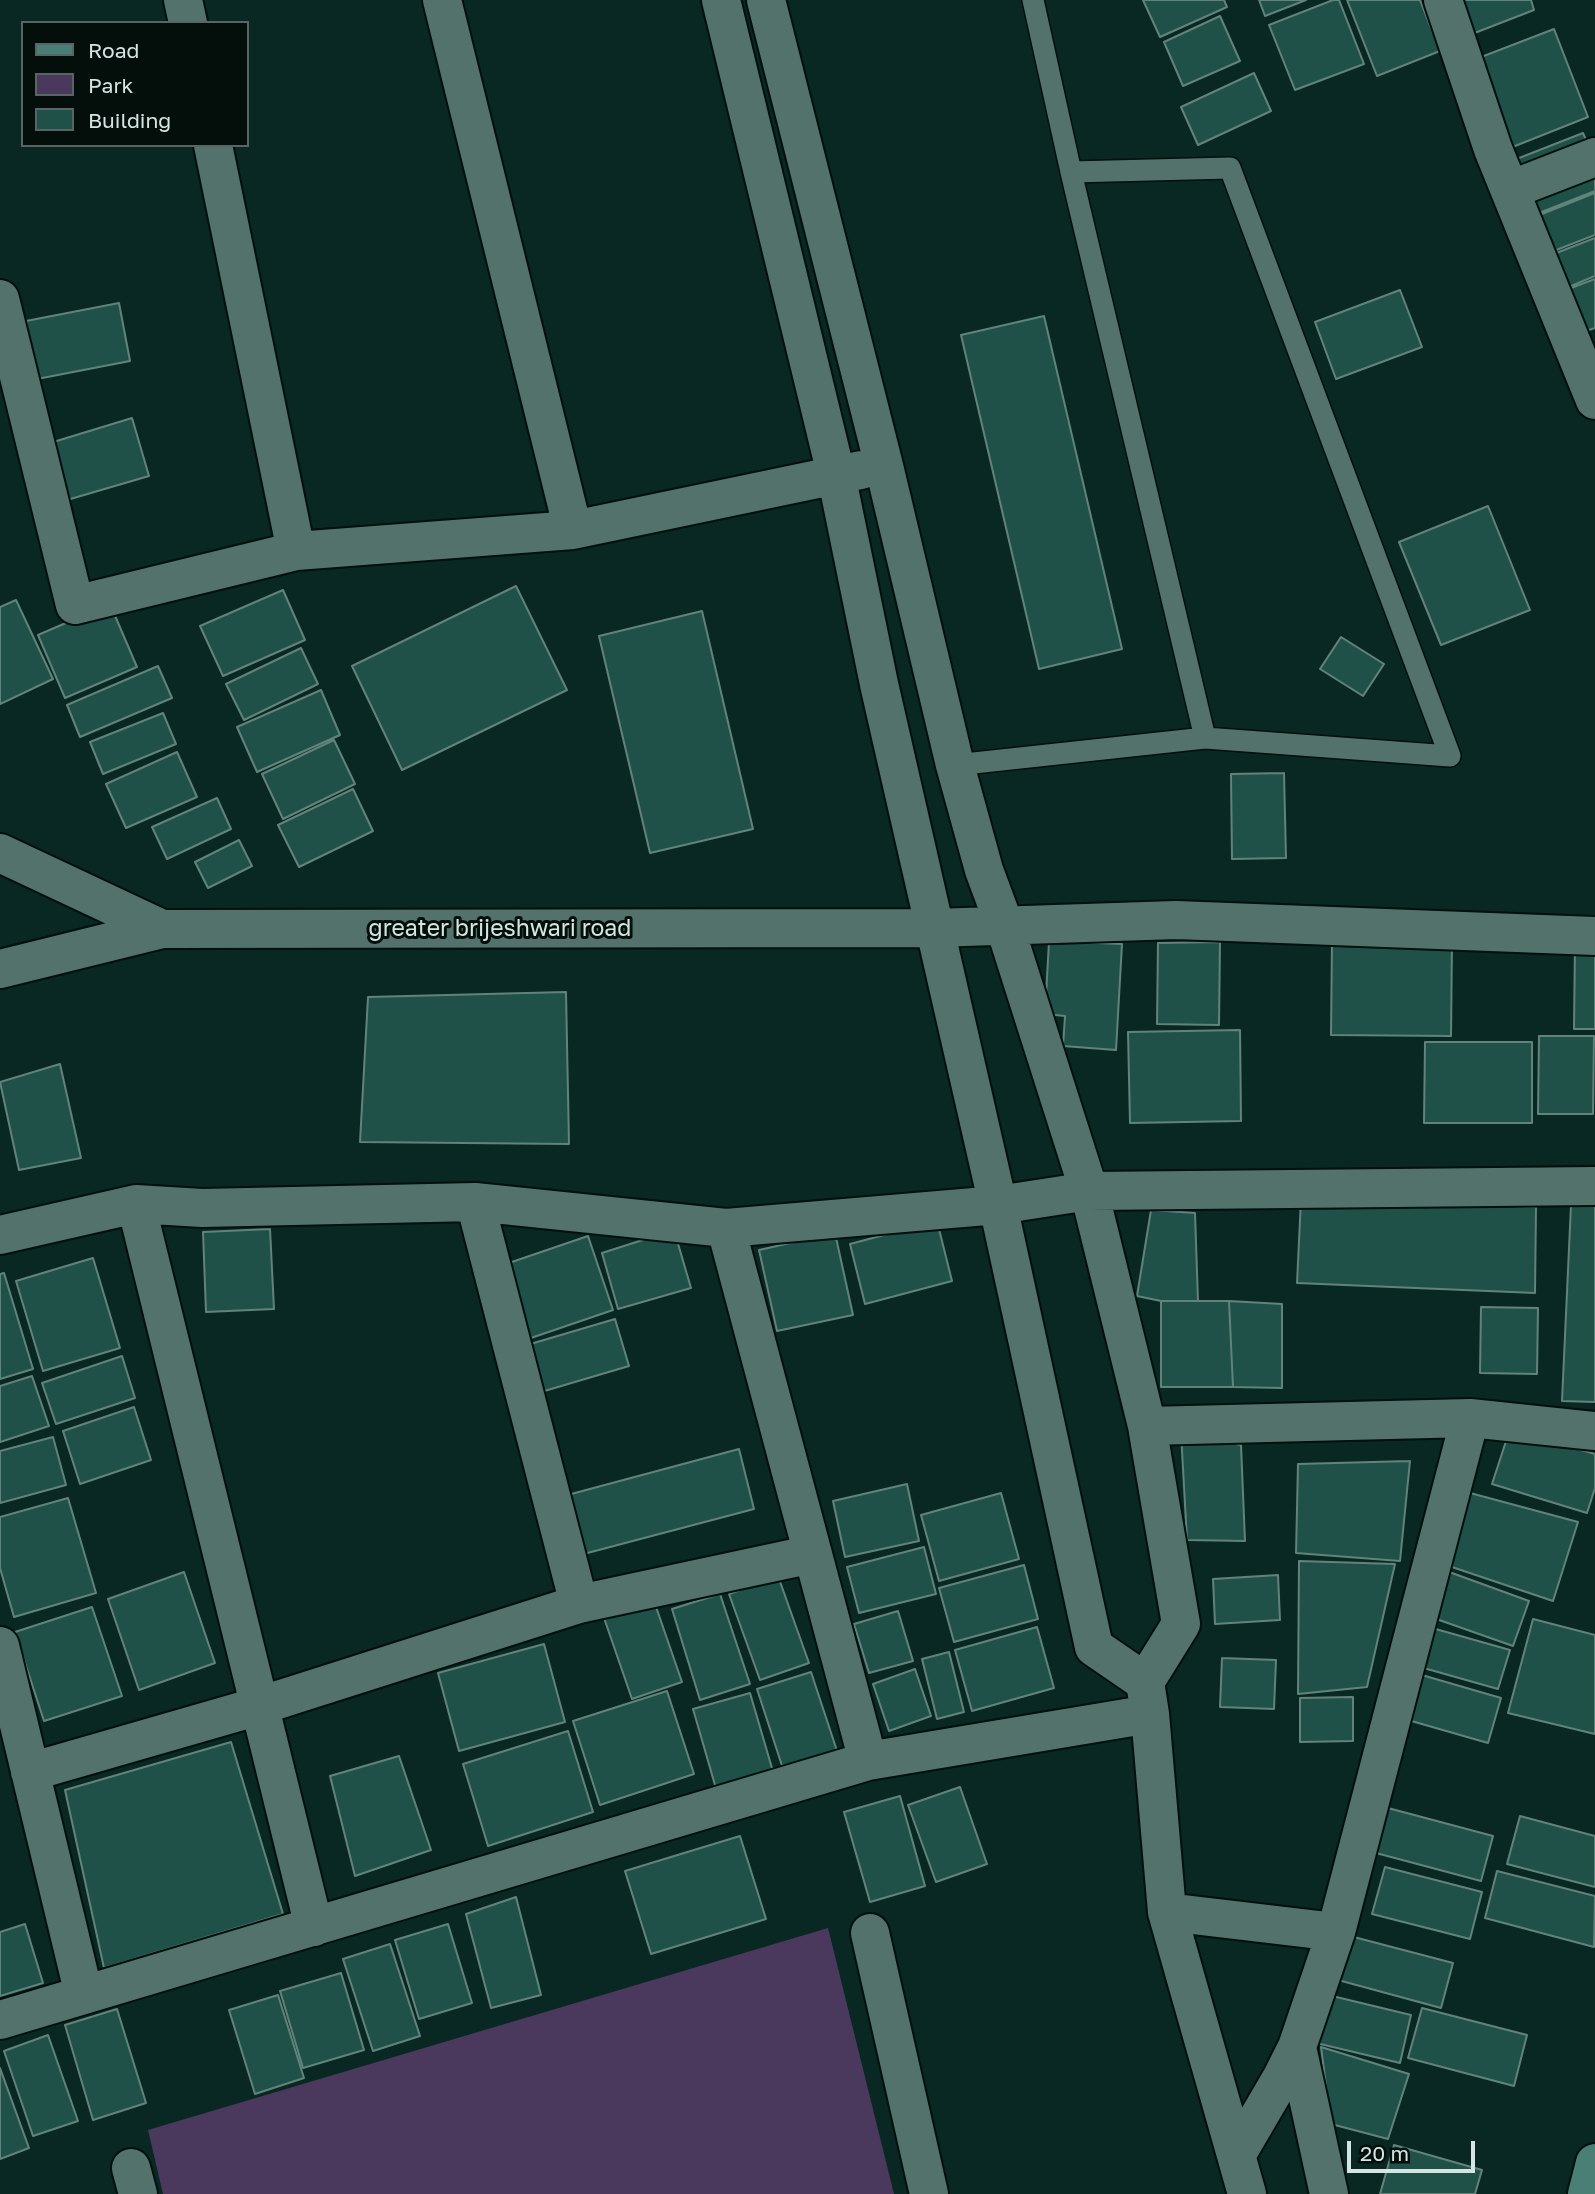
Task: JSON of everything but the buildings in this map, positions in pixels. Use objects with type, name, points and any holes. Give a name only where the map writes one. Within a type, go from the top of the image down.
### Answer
[{"type":"street","points":[[183,0],[188,21]]},
{"type":"street","points":[[442,0],[573,530]]},
{"type":"street","points":[[721,0],[836,474],[879,684],[998,1205],[1094,1647],[1148,1698]]},
{"type":"street","points":[[766,0],[884,466],[955,765],[984,870],[1004,924],[1089,1191],[1147,1426],[1181,1624],[1148,1698],[1167,1912],[1247,2194]]},
{"type":"street","points":[[1443,0],[1493,149],[1595,400]]},
{"type":"street","points":[[213,147],[296,551]]},
{"type":"street","points":[[1510,190],[1595,156]]},
{"type":"street","points":[[0,299],[75,605],[296,551],[573,530],[884,466]]},
{"type":"street","points":[[899,769],[955,765]]},
{"type":"street","points":[[0,853],[162,929]]},
{"type":"street","name":"greater brijeshwari road","points":[[0,969],[162,929],[934,928],[1175,920],[1595,936]]},
{"type":"street","points":[[0,1235],[136,1204],[202,1208],[475,1202],[726,1228],[998,1205],[1089,1191],[1595,1186]]},
{"type":"street","points":[[475,1202],[579,1604]]},
{"type":"street","points":[[136,1204],[314,1927]]},
{"type":"street","points":[[726,1228],[868,1761]]},
{"type":"street","points":[[1147,1426],[1471,1418],[1595,1431]]},
{"type":"street","points":[[1237,2154],[1297,2047],[1336,1932],[1471,1418]]},
{"type":"street","points":[[30,1772],[259,1706],[579,1604],[813,1554]]},
{"type":"street","points":[[0,1646],[84,1995]]},
{"type":"street","points":[[0,2020],[868,1761],[1148,1698]]},
{"type":"street","points":[[1167,1912],[1336,1932]]},
{"type":"street","points":[[870,1933],[929,2194]]},
{"type":"street","points":[[1297,2047],[1329,2194]]},
{"type":"street","points":[[1587,2194],[1595,2163]]},
{"type":"lane","points":[[1033,0],[1205,738]]},
{"type":"lane","points":[[955,765],[1205,738],[1450,756],[1230,169],[1071,172]]},
{"type":"green space","points":[[828,1928],[894,2194],[163,2194],[148,2130]]}]
